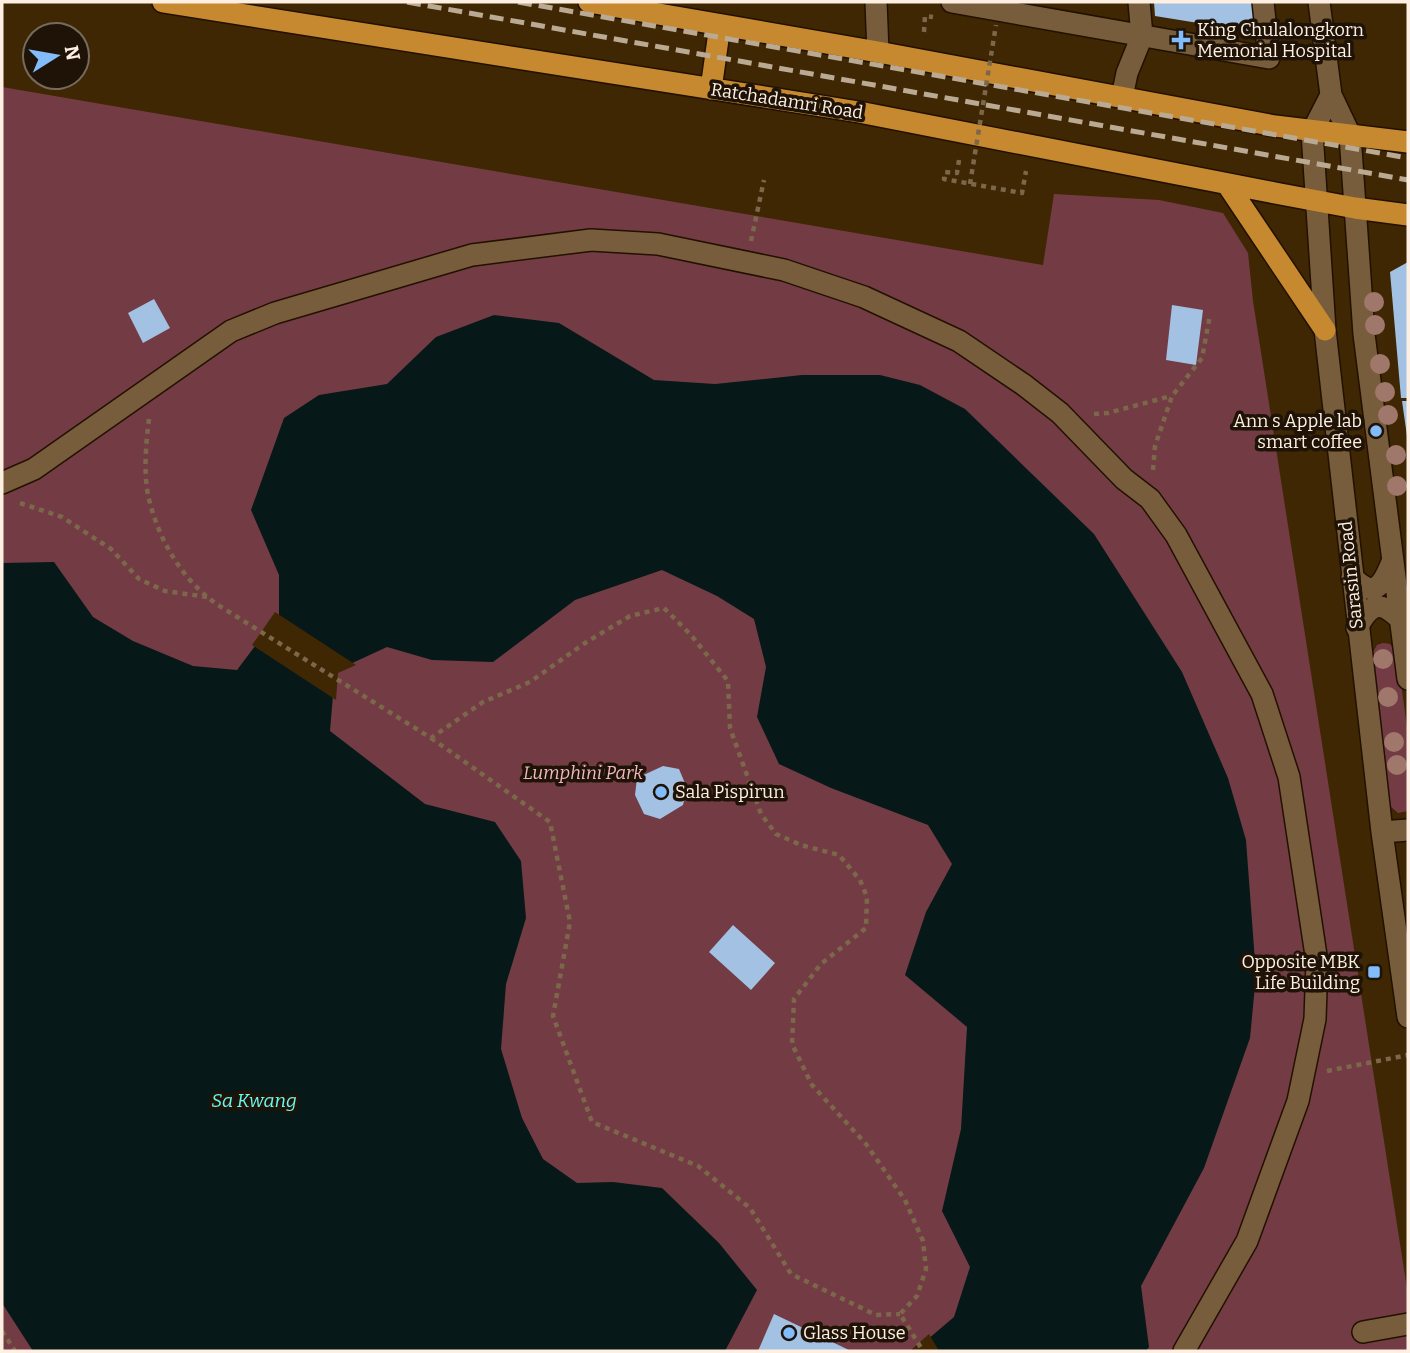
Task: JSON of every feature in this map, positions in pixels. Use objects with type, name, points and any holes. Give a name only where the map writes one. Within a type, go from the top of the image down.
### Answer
[{"type":"main road","name":"Ratchadamri Road","points":[[163,2],[859,112],[1316,201],[1408,215]]},
{"type":"main road","points":[[589,2],[1312,132],[1408,142]]},
{"type":"main road","points":[[711,89],[720,25]]},
{"type":"main road","points":[[1227,184],[1325,330]]},
{"type":"street","points":[[876,2],[878,52]]},
{"type":"street","points":[[952,2],[1269,58],[1263,2]]},
{"type":"street","points":[[1122,97],[1127,73],[1142,36],[1139,2]]},
{"type":"street","points":[[1319,2],[1331,95],[1350,135],[1364,334],[1392,562],[1402,606],[1408,679]]},
{"type":"street","points":[[1312,132],[1331,95]]},
{"type":"street","name":"Sarasin Road","points":[[1312,132],[1325,330],[1357,628],[1408,1017]]},
{"type":"street","points":[[2,483],[34,469],[231,331],[275,313],[472,255],[591,240],[658,244],[784,270],[864,297],[959,341],[1024,385],[1060,413],[1124,479],[1150,499],[1176,535],[1262,694],[1289,777],[1317,962],[1315,1019],[1297,1101],[1247,1241],[1184,1351]]},
{"type":"street","points":[[1352,577],[1363,587],[1370,589],[1379,586],[1386,578],[1392,562]]},
{"type":"street","points":[[1357,628],[1365,612],[1374,607],[1389,610],[1402,606]]},
{"type":"street","points":[[1382,832],[1408,830]]},
{"type":"street","points":[[1363,1332],[1408,1324]]},
{"type":"path","points":[[924,32],[925,16]]},
{"type":"path","points":[[970,184],[996,24]]},
{"type":"path","points":[[959,160],[957,173],[945,172],[944,179],[1022,193],[1026,171]]},
{"type":"path","points":[[746,262],[764,180]]},
{"type":"path","points":[[1150,499],[1155,446],[1172,396],[1202,358],[1210,315]]},
{"type":"path","points":[[154,383],[146,441],[149,498],[163,538],[180,570],[207,597],[431,738],[550,822],[570,922],[553,1016],[592,1122],[698,1166],[751,1208],[791,1274],[876,1315],[900,1314],[917,1296],[926,1269],[923,1241],[905,1200],[866,1144],[812,1085],[792,1044],[794,999],[821,964],[866,928],[867,897],[860,880],[839,855],[801,845],[776,834],[761,814],[730,728],[727,681],[714,663],[664,608],[630,616],[585,643],[530,682],[483,702],[431,738]]},
{"type":"path","points":[[1060,413],[1108,413],[1172,396]]},
{"type":"path","points":[[14,502],[62,517],[111,549],[139,579],[165,591],[207,597]]},
{"type":"path","points":[[1303,1073],[1372,1064],[1408,1055]]},
{"type":"path","points":[[900,1314],[923,1351]]},
{"type":"path","points":[[2,1331],[15,1351]]},
{"type":"green space","name":"Lumphini Park","points":[[2,87],[1043,265],[1054,194],[1159,200],[1223,213],[1248,253],[1253,301],[1408,1295],[1408,1351],[2,1351]]},
{"type":"green space","points":[[1390,644],[1397,654],[1408,735],[1408,811],[1398,813],[1390,806],[1372,654],[1377,645]]},
{"type":"water","name":"Sa Kwang","points":[[494,315],[559,323],[654,380],[715,384],[802,375],[880,375],[920,385],[965,409],[1094,534],[1182,672],[1228,778],[1246,840],[1256,975],[1250,1038],[1204,1168],[1141,1286],[1149,1347],[1146,1351],[914,1351],[954,1317],[970,1267],[942,1211],[961,1129],[967,1027],[905,975],[926,912],[952,864],[928,825],[831,788],[779,764],[757,717],[766,667],[754,619],[717,596],[662,570],[575,600],[493,662],[432,660],[387,647],[335,671],[330,731],[425,804],[495,822],[521,861],[526,918],[506,984],[501,1049],[522,1118],[543,1159],[577,1183],[613,1182],[662,1188],[719,1243],[757,1290],[725,1351],[33,1351],[2,1303],[2,563],[54,562],[93,617],[133,641],[193,666],[237,670],[279,614],[279,575],[251,510],[284,418],[319,395],[387,384],[436,337]]},
{"type":"pier","points":[[275,612],[356,665],[338,673],[336,700],[252,645]]},
{"type":"pier","points":[[929,1334],[939,1351],[911,1351],[912,1349]]},
{"type":"building","points":[[1154,2],[1257,2],[1260,33],[1155,16]]},
{"type":"building","points":[[1408,262],[1408,398],[1401,398],[1390,272]]},
{"type":"building","points":[[154,299],[170,328],[143,343],[128,313]]},
{"type":"building","points":[[1172,305],[1203,310],[1196,365],[1166,360]]},
{"type":"building","points":[[1402,401],[1408,401],[1408,436],[1407,436]]},
{"type":"building","name":"Sala Pispirun","points":[[663,766],[679,769],[687,788],[683,805],[660,819],[644,814],[635,795],[637,778]]},
{"type":"building","points":[[733,925],[775,963],[751,990],[709,952]]},
{"type":"building","name":"Glass House","points":[[774,1314],[851,1351],[758,1351]]},
{"type":"railway","points":[[407,2],[1408,180]]},
{"type":"railway","points":[[518,2],[1408,158]]},
{"type":"place","name":"King Chulalongkorn Memorial Hospital","points":[[1181,40]]},
{"type":"place","name":"Ann s Apple lab smart coffee","points":[[1376,431]]},
{"type":"place","name":"Sala Pispirun","points":[[661,792]]},
{"type":"place","name":"Opposite MBK Life Building","points":[[1374,972]]},
{"type":"place","name":"Glass House","points":[[789,1333]]}]
